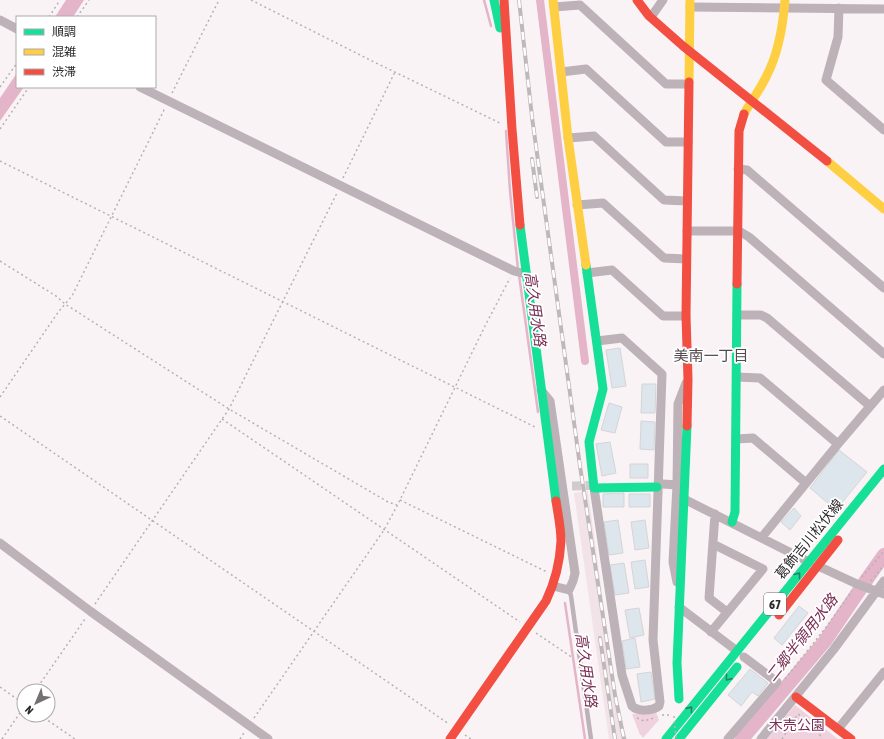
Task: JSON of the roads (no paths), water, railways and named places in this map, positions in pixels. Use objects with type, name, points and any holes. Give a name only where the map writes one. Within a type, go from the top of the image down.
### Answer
[{"type":"street","points":[[494,0],[508,60]]},
{"type":"street","points":[[450,739],[546,602],[553,586],[560,560],[561,540],[540,389],[519,273],[504,0]]},
{"type":"street","points":[[637,0],[640,6],[651,17],[690,52],[809,145],[884,209]]},
{"type":"street","points":[[651,17],[663,0]]},
{"type":"street","points":[[679,700],[677,663],[688,379],[686,259],[690,3],[785,4],[839,8],[884,9]]},
{"type":"street","points":[[597,341],[622,338],[662,374],[660,486],[653,640],[660,702],[659,706],[656,708],[638,710],[632,706],[622,675],[594,488],[588,442],[603,388],[568,138],[554,4],[580,5],[666,84],[688,84]]},
{"type":"street","points":[[732,522],[735,512],[739,131],[740,122],[744,112],[767,76],[774,58],[780,38],[785,4]]},
{"type":"street","points":[[839,8],[838,37],[826,80],[883,127]]},
{"type":"street","points":[[0,20],[16,28]]},
{"type":"street","points":[[561,72],[586,69],[666,142],[688,142]]},
{"type":"street","points":[[142,88],[519,273]]},
{"type":"street","points":[[568,138],[594,136],[664,200],[687,201]]},
{"type":"street","points":[[738,169],[747,170],[884,288]]},
{"type":"street","points":[[577,205],[603,203],[664,258],[686,259]]},
{"type":"street","points":[[687,231],[738,231],[749,236],[884,354]]},
{"type":"street","points":[[587,273],[612,270],[663,316],[686,316]]},
{"type":"street","points":[[738,315],[761,315],[767,318],[870,406]]},
{"type":"street","points":[[737,377],[760,378],[838,444]]},
{"type":"street","points":[[680,593],[673,562],[677,485],[678,404],[688,379]]},
{"type":"street","points":[[540,389],[550,401],[575,572],[569,590],[553,586]]},
{"type":"street","points":[[762,537],[884,390]]},
{"type":"street","points":[[736,439],[753,438],[806,483]]},
{"type":"street","name":"葛飾吉川松伏線","points":[[666,739],[884,469]]},
{"type":"street","points":[[594,488],[677,485]]},
{"type":"street","points":[[563,486],[572,486]]},
{"type":"street","points":[[684,499],[809,562]]},
{"type":"street","points":[[715,514],[709,598],[727,612]]},
{"type":"street","name":"葛飾吉川松伏線","points":[[773,622],[845,532]]},
{"type":"street","points":[[0,543],[90,611],[268,739]]},
{"type":"street","points":[[711,632],[763,569],[713,544]]},
{"type":"street","points":[[818,566],[869,588]]},
{"type":"street","points":[[761,739],[834,649],[869,588],[884,581]]},
{"type":"street","points":[[679,607],[737,651]]},
{"type":"street","points":[[679,739],[747,654],[776,682],[728,739]]},
{"type":"street","points":[[838,729],[883,676]]},
{"type":"street","points":[[796,697],[851,739]]},
{"type":"lane","points":[[569,590],[591,739]]},
{"type":"waterway","name":"高久用水路","points":[[484,0],[491,26]]},
{"type":"waterway","points":[[540,0],[585,361]]},
{"type":"waterway","name":"高久用水路","points":[[506,131],[518,270]]},
{"type":"waterway","name":"高久用水路","points":[[519,275],[538,412]]},
{"type":"waterway","name":"二郷半領用水路","points":[[742,739],[825,641],[884,555]]},
{"type":"waterway","name":"高久用水路","points":[[565,603],[585,739]]},
{"type":"tunnel","points":[[572,486],[599,485]]},
{"type":"railway","points":[[519,0],[532,117],[580,466],[615,695],[624,739]]},
{"type":"railway","points":[[532,159],[537,197]]},
{"type":"railway","points":[[600,638],[615,739]]},
{"type":"district","name":"美南一丁目","points":[[711,356]]},
{"type":"park label","name":"木売公園","points":[[797,725]]}]
